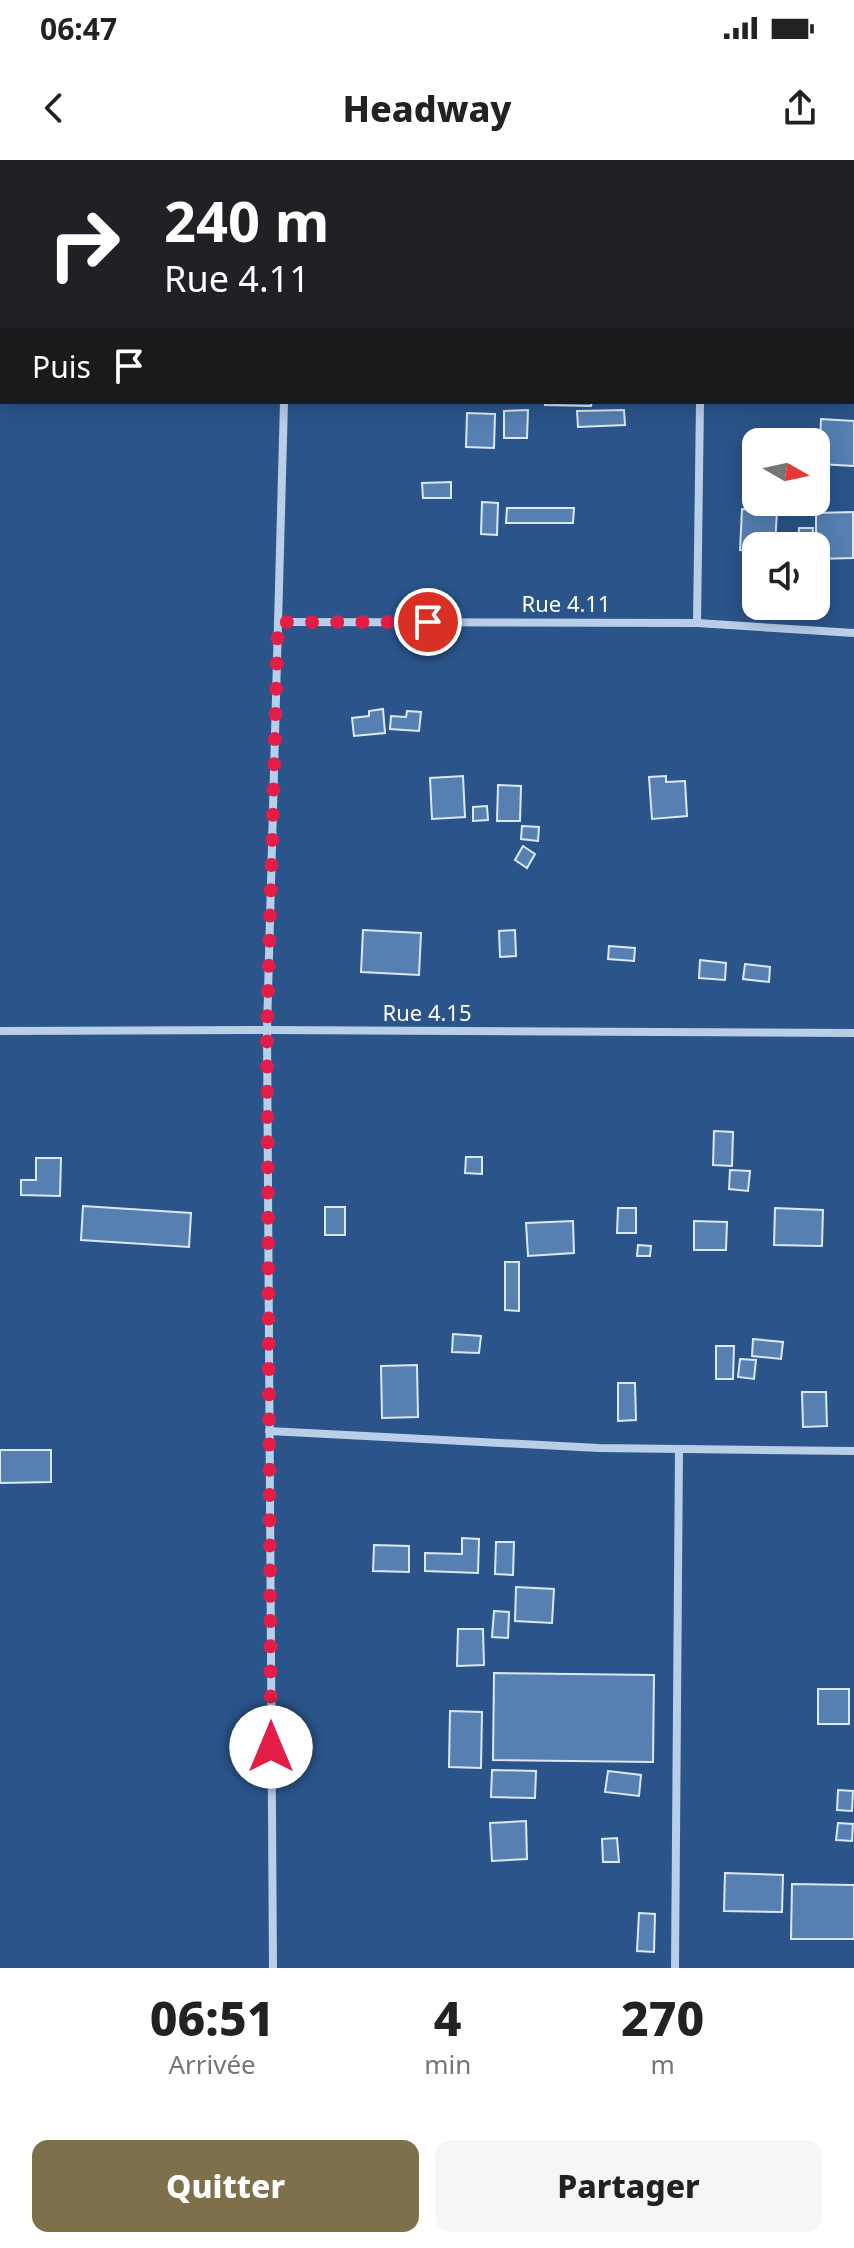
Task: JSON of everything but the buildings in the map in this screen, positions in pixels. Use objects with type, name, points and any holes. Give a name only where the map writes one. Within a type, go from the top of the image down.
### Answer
[{"type":"street","points":[[273,1968],[267,1030],[284,404]]},
{"type":"street","points":[[697,623],[700,404]]},
{"type":"street","name":"Rue 4.11","points":[[278,622],[697,623],[854,633]]},
{"type":"street","name":"Rue 4.15","points":[[0,1031],[854,1033]]},
{"type":"street","points":[[269,1431],[599,1448],[854,1451]]},
{"type":"street","points":[[675,1968],[679,1449]]},
{"type":"route","points":[[271,1747],[267,1030],[278,622],[428,622]]}]
